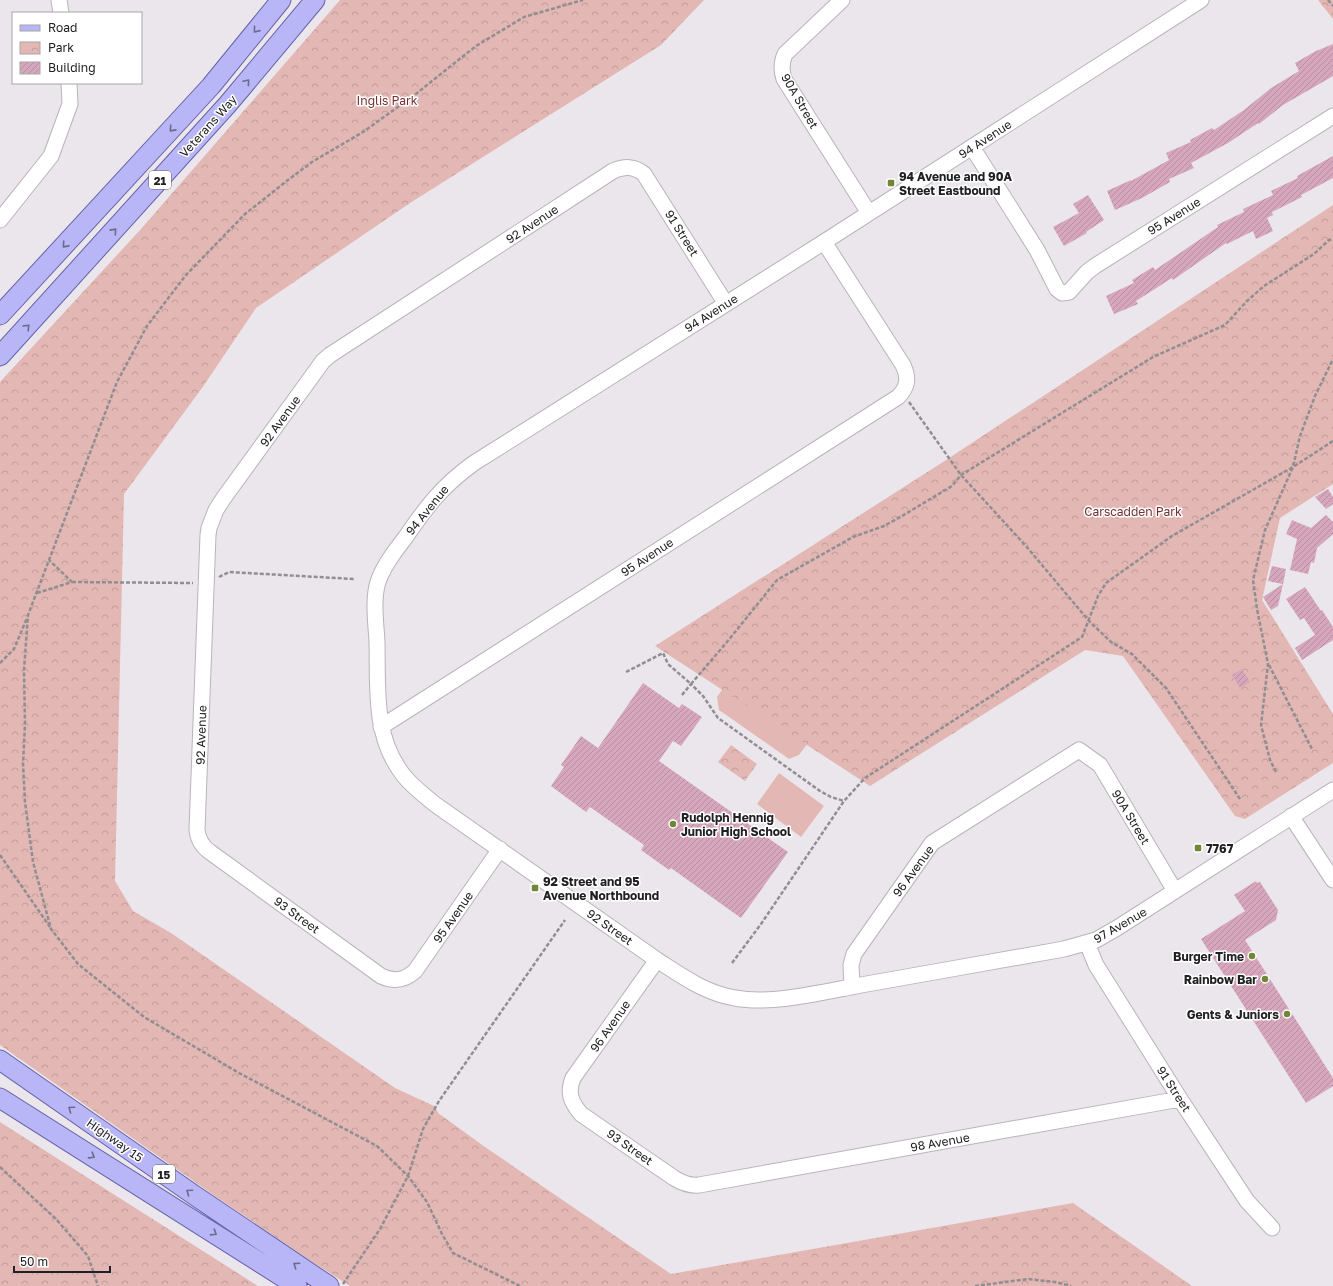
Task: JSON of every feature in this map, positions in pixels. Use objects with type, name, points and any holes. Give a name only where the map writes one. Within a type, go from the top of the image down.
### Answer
[{"type":"main road","name":"Veterans Way","points":[[0,315],[211,86],[281,0]]},
{"type":"main road","name":"Veterans Way","points":[[0,356],[228,104],[316,0]]},
{"type":"main road","name":"Highway 15","points":[[0,1060],[194,1195],[329,1286]]},
{"type":"main road","name":"Highway 15","points":[[0,1098],[293,1284]]},
{"type":"street","points":[[59,0],[61,12]]},
{"type":"street","name":"90A Street","points":[[842,0],[785,54],[782,60],[782,72],[784,79],[869,213]]},
{"type":"street","name":"94 Avenue","points":[[381,727],[378,688],[377,586],[385,566],[434,498],[458,474],[824,242],[1201,0]]},
{"type":"street","points":[[0,220],[51,156],[70,104],[69,84]]},
{"type":"street","name":"95 Avenue","points":[[972,147],[1037,250],[1057,290],[1064,293],[1069,292],[1087,272],[1095,266],[1333,116]]},
{"type":"street","name":"91 Street","points":[[633,168],[640,171],[649,180],[726,304]]},
{"type":"street","name":"92 Avenue","points":[[200,840],[197,830],[208,534],[216,510],[323,361],[330,355],[613,171],[633,168]]},
{"type":"street","points":[[824,242],[903,364],[906,372],[905,387]]},
{"type":"street","name":"95 Avenue","points":[[381,727],[891,401],[905,387]]},
{"type":"street","name":"92 Street","points":[[381,727],[392,757],[411,784],[436,804],[657,960],[701,987],[712,993],[737,999],[752,1000],[770,1000],[852,987]]},
{"type":"street","name":"90A Street","points":[[1079,750],[1100,765],[1175,890]]},
{"type":"street","name":"96 Avenue","points":[[852,987],[851,963],[854,954],[932,843],[1079,750]]},
{"type":"street","name":"97 Avenue","points":[[852,987],[1064,949],[1087,943],[1105,936],[1333,790]]},
{"type":"street","points":[[1291,816],[1333,880]]},
{"type":"street","name":"93 Street","points":[[200,840],[203,846],[210,852],[381,976],[401,980]]},
{"type":"street","name":"95 Avenue","points":[[401,980],[415,971],[500,849]]},
{"type":"street","name":"91 Street","points":[[1087,943],[1096,965],[1180,1099],[1247,1201],[1272,1228]]},
{"type":"street","name":"96 Avenue","points":[[570,1096],[573,1078],[657,960]]},
{"type":"street","name":"93 Street","points":[[570,1096],[575,1107],[581,1114],[674,1178],[692,1186],[699,1185]]},
{"type":"street","name":"98 Avenue","points":[[699,1185],[1180,1099]]},
{"type":"path","points":[[0,663],[14,649],[37,593],[117,382],[147,326],[186,275],[246,214],[282,185],[312,162],[363,132],[406,102],[476,46],[524,17],[583,0]]},
{"type":"path","points":[[1328,0],[1333,6]]},
{"type":"path","points":[[682,695],[777,580],[853,537],[884,526],[902,516],[952,486],[961,475],[1153,357],[1225,325],[1247,301],[1264,286],[1314,254],[1329,240],[1333,239]]},
{"type":"path","points":[[1312,749],[1268,664],[1253,580],[1265,530],[1293,467],[1300,436],[1315,396],[1333,359]]},
{"type":"path","points":[[905,387],[950,460],[961,475],[1026,546],[1089,621],[1111,642],[1132,654],[1166,688],[1240,799]]},
{"type":"path","points":[[732,963],[761,924],[844,801],[865,778],[1082,637],[1098,596],[1106,583],[1172,536],[1293,467],[1333,441]]},
{"type":"path","points":[[49,560],[72,582]]},
{"type":"path","points":[[37,593],[72,582],[206,583],[230,572],[354,579]]},
{"type":"path","points":[[28,615],[24,670],[26,724],[23,764],[25,802],[33,862],[52,929]]},
{"type":"path","points":[[626,672],[663,653],[668,664],[703,696],[718,718],[820,791],[831,797],[844,801]]},
{"type":"path","points":[[1268,664],[1261,724],[1270,760],[1276,772]]},
{"type":"path","points":[[0,855],[78,964],[144,1017],[239,1073],[377,1146],[408,1176],[427,1202],[453,1253],[520,1286]]},
{"type":"path","points":[[342,1286],[380,1229],[408,1176],[423,1129],[439,1101],[565,920]]},
{"type":"path","points":[[0,1167],[56,1219],[88,1256],[98,1286]]},
{"type":"path","points":[[975,1286],[1028,1279],[1055,1282],[1071,1286]]},
{"type":"green space","name":"Inglis Park","points":[[340,0],[704,0],[661,45],[410,203],[256,308],[202,388],[124,494],[115,881],[133,911],[171,933],[395,1088],[434,1106],[438,1113],[485,1147],[671,1274],[1073,1203],[1192,1286],[350,1286],[215,1196],[0,1045],[0,382],[141,229]]},
{"type":"green space","points":[[1318,0],[1333,0],[1333,19]]},
{"type":"green space","name":"Carscadden Park","points":[[1333,205],[1333,484],[1280,518],[1262,600],[1333,714],[1333,763],[1245,819],[1235,816],[1123,656],[1085,650],[870,786],[655,646],[943,462]]},
{"type":"green space","points":[[769,624],[816,732],[799,755],[789,759],[719,710],[717,697]]},
{"type":"green space","points":[[731,745],[757,764],[745,781],[718,762]]},
{"type":"green space","points":[[779,773],[824,806],[801,837],[757,804]]},
{"type":"green space","points":[[0,1122],[258,1286],[0,1286]]},
{"type":"building","points":[[1333,44],[1333,76],[1283,105],[1259,124],[1258,123],[1228,143],[1191,163],[1194,168],[1169,179],[1170,182],[1142,198],[1115,210],[1107,191],[1131,181],[1169,160],[1166,153],[1191,142],[1190,140],[1212,128],[1214,130],[1244,110],[1271,88],[1299,71],[1295,63],[1316,51]]},
{"type":"building","points":[[1333,156],[1333,178],[1301,195],[1302,197],[1272,212],[1273,215],[1267,218],[1273,231],[1256,239],[1253,231],[1227,244],[1226,243],[1173,280],[1172,278],[1136,301],[1138,304],[1114,314],[1106,296],[1134,283],[1132,280],[1153,267],[1155,270],[1218,227],[1217,225],[1244,212],[1243,209],[1273,195],[1271,191],[1298,178],[1297,176]]},
{"type":"building","points":[[1088,195],[1104,220],[1086,232],[1087,233],[1064,246],[1053,227],[1079,213],[1073,204]]},
{"type":"building","points":[[1328,489],[1333,497],[1333,504],[1326,509],[1315,497]]},
{"type":"building","points":[[1326,515],[1333,522],[1333,534],[1317,548],[1314,563],[1311,562],[1308,574],[1290,570],[1297,539],[1286,534],[1292,520],[1311,528]]},
{"type":"building","points":[[1272,566],[1286,569],[1283,584],[1268,581]]},
{"type":"building","points":[[1283,584],[1278,606],[1271,610],[1263,597]]},
{"type":"building","points":[[1305,587],[1333,627],[1333,640],[1302,660],[1295,648],[1315,635],[1304,618],[1300,620],[1286,599]]},
{"type":"building","points":[[1242,669],[1250,682],[1240,688],[1232,675]]},
{"type":"building","name":"Rudolph Hennig Junior High School","points":[[643,683],[679,708],[682,704],[702,717],[681,746],[673,741],[659,761],[788,852],[741,918],[671,868],[669,870],[641,850],[644,845],[590,807],[586,812],[551,786],[564,767],[561,765],[581,736],[598,748]]},
{"type":"building","points":[[1256,881],[1257,883],[1260,882],[1278,910],[1276,920],[1245,940],[1333,1078],[1333,1086],[1306,1103],[1201,939],[1245,911],[1234,895]]},
{"type":"place","name":"94 Avenue and 90A Street Eastbound","points":[[891,183]]},
{"type":"place","name":"Rudolph Hennig Junior High School","points":[[673,824]]},
{"type":"place","name":"7767","points":[[1198,848]]},
{"type":"place","name":"92 Street and 95 Avenue Northbound","points":[[535,888]]},
{"type":"place","name":"Burger Time","points":[[1252,956]]},
{"type":"place","name":"Rainbow Bar","points":[[1265,979]]},
{"type":"place","name":"Gents & Juniors","points":[[1287,1014]]}]
